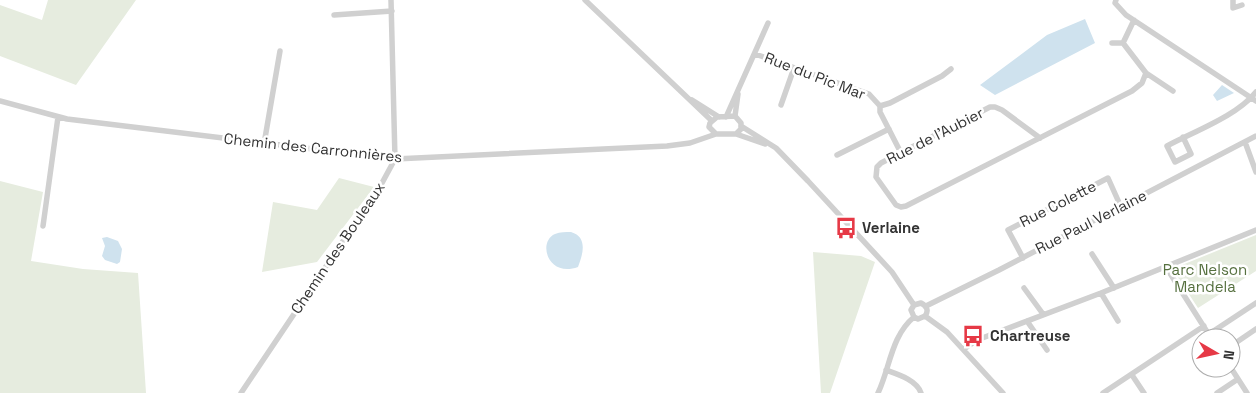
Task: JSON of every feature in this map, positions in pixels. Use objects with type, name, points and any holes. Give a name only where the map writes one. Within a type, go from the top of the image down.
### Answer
[{"type":"street","name":"Chemin des Bouleaux","points":[[240,393],[382,183],[395,159],[391,0]]},
{"type":"street","points":[[586,0],[712,120]]},
{"type":"street","points":[[1116,0],[1115,3],[1126,15],[1254,100]]},
{"type":"street","points":[[1233,0],[1233,8],[1242,5]]},
{"type":"street","points":[[334,15],[392,11]]},
{"type":"street","points":[[1123,43],[1134,20]]},
{"type":"street","points":[[726,116],[768,23]]},
{"type":"street","points":[[1112,43],[1123,43]]},
{"type":"street","points":[[1123,43],[1146,73],[1172,91]]},
{"type":"street","points":[[264,144],[280,51]]},
{"type":"street","name":"Rue du Pic Mar","points":[[754,54],[869,94],[880,106],[880,112],[901,153]]},
{"type":"street","points":[[781,105],[794,68]]},
{"type":"street","points":[[880,106],[890,103],[942,76],[951,69]]},
{"type":"street","name":"Rue de l'Aubier","points":[[1040,138],[1002,110],[995,106],[990,107],[881,164],[876,172],[876,177],[896,205],[906,206],[1040,138],[1132,91],[1142,83],[1146,73]]},
{"type":"street","points":[[735,116],[739,87]]},
{"type":"street","points":[[1183,137],[1191,154],[1175,162],[1167,146],[1183,137],[1237,110],[1254,100],[1256,92]]},
{"type":"street","points":[[686,97],[719,117]]},
{"type":"street","name":"Chemin des Carronnières","points":[[0,101],[58,116],[264,144],[395,159],[663,146],[690,143],[716,134]]},
{"type":"street","points":[[43,226],[58,116]]},
{"type":"street","points":[[736,134],[741,126],[740,120],[735,116],[719,117],[712,120],[709,125],[710,129],[716,134],[736,134],[776,148]]},
{"type":"street","points":[[741,126],[776,148],[877,254],[897,278],[914,305]]},
{"type":"street","name":"Chemin des Carronnières","points":[[690,143],[710,129]]},
{"type":"street","points":[[837,155],[889,129]]},
{"type":"street","name":"Rue Paul Verlaine","points":[[926,306],[1023,258],[1256,136]]},
{"type":"street","points":[[1245,142],[1256,172]]},
{"type":"street","name":"Rue Colette","points":[[1023,258],[1008,230],[1108,178],[1121,206]]},
{"type":"street","points":[[1005,224],[1008,230]]},
{"type":"street","points":[[964,349],[977,340],[1114,288],[1256,230]]},
{"type":"street","points":[[1092,254],[1114,288]]},
{"type":"street","points":[[1103,393],[1204,326],[1166,267]]},
{"type":"street","points":[[1024,288],[1043,314]]},
{"type":"street","points":[[1101,293],[1118,321]]},
{"type":"street","points":[[921,303],[926,306],[925,316],[918,319],[914,317],[911,310],[914,305],[921,303]]},
{"type":"street","points":[[1221,328],[1256,303]]},
{"type":"street","points":[[925,316],[947,332],[1004,393]]},
{"type":"street","points":[[878,393],[893,348],[901,332],[914,317]]},
{"type":"street","points":[[1027,321],[1047,350]]},
{"type":"street","points":[[1241,339],[1256,329]]},
{"type":"street","points":[[886,370],[906,378],[920,389],[921,393]]},
{"type":"street","points":[[1132,375],[1144,393]]},
{"type":"street","points":[[1217,393],[1238,379],[1247,393]]},
{"type":"green space","points":[[48,0],[136,0],[76,85],[0,56],[0,5],[42,20]]},
{"type":"green space","points":[[339,178],[374,187],[317,262],[262,272],[273,202],[317,210]]},
{"type":"green space","points":[[0,181],[43,192],[31,261],[83,269],[138,273],[146,393],[0,393]]},
{"type":"green space","name":"Parc Nelson Mandela","points":[[1256,235],[1256,271],[1198,308],[1175,273],[1177,267]]},
{"type":"green space","points":[[813,252],[861,256],[875,262],[830,393],[821,393]]},
{"type":"water","points":[[1085,19],[1095,43],[995,95],[980,85],[1047,35]]},
{"type":"water","points":[[1222,85],[1234,93],[1217,101],[1213,95]]},
{"type":"water","points":[[571,232],[576,234],[582,242],[580,262],[578,267],[559,268],[548,258],[547,244],[555,234]]},
{"type":"water","points":[[107,237],[118,241],[122,249],[120,262],[117,264],[105,260],[102,256],[105,246],[102,238]]},
{"type":"place","name":"Verlaine","points":[[846,228]]},
{"type":"place","name":"Chartreuse","points":[[973,336]]}]
